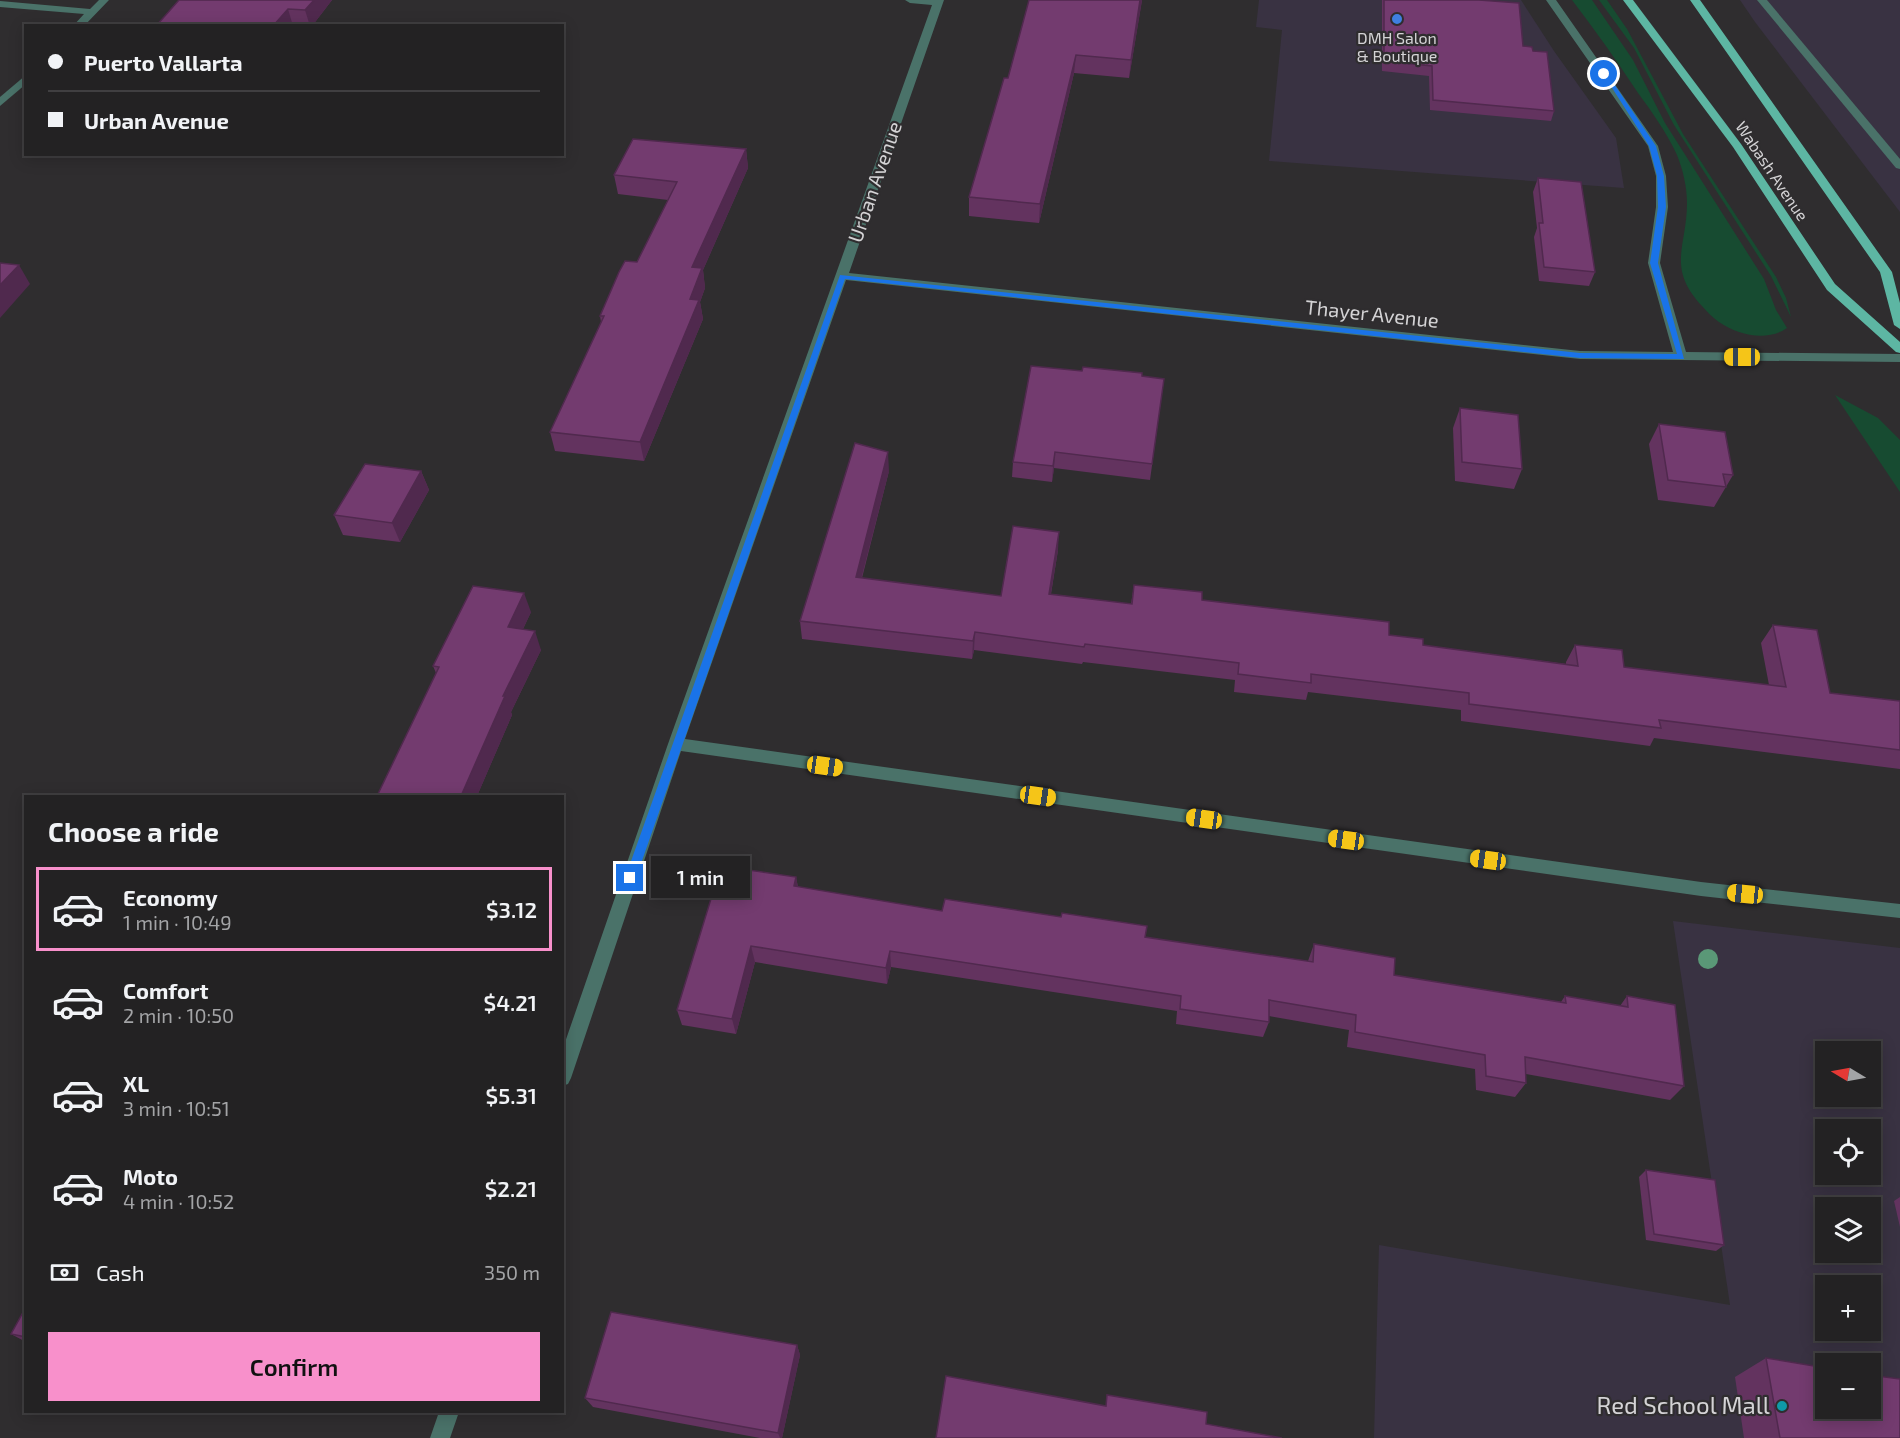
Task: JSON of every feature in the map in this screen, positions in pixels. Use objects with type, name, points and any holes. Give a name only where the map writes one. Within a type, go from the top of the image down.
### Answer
[{"type":"main road","name":"Wabash Avenue","points":[[1628,0],[1737,147],[1831,287],[1900,350]]},
{"type":"main road","name":"Wabash Avenue","points":[[1695,0],[1886,272],[1900,325]]},
{"type":"street","points":[[80,24],[104,0]]},
{"type":"street","points":[[910,0],[938,2]]},
{"type":"street","points":[[1551,0],[1653,146],[1661,176],[1662,207],[1654,263],[1681,357]]},
{"type":"street","points":[[1762,0],[1900,166]]},
{"type":"street","name":"Urban Avenue","points":[[564,1072],[676,744],[938,2]]},
{"type":"street","points":[[0,4],[92,12]]},
{"type":"street","points":[[0,103],[24,80]]},
{"type":"street","name":"Thayer Avenue","points":[[842,276],[1580,355],[1900,358]]},
{"type":"street","points":[[676,744],[1701,889],[1900,910]]},
{"type":"street","points":[[440,1438],[449,1413]]},
{"type":"shaded area","points":[[1259,0],[1521,0],[1616,138],[1624,188],[1269,161],[1282,30],[1256,27]]},
{"type":"shaded area","points":[[1740,0],[1900,0],[1900,212],[1755,22]]},
{"type":"shaded area","points":[[1673,921],[1900,948],[1900,1438],[1374,1438],[1379,1245],[1730,1305]]},
{"type":"green space","points":[[1572,0],[1592,0],[1633,60],[1665,123],[1764,279],[1776,310],[1787,328],[1776,334],[1763,336],[1728,328],[1714,318],[1691,292],[1684,280],[1681,268],[1687,197],[1677,155],[1654,115]]},
{"type":"green space","points":[[1599,0],[1607,0],[1627,29],[1683,134],[1776,277],[1786,298],[1791,317],[1771,276],[1674,125],[1634,48]]},
{"type":"green space","points":[[1835,395],[1878,418],[1900,440],[1900,492]]},
{"type":"building","points":[[179,0],[314,0],[305,10],[288,9],[275,24],[158,24]]},
{"type":"building","points":[[1029,0],[1140,0],[1131,60],[1076,55],[1040,204],[969,197],[1004,78],[1008,78]]},
{"type":"building","points":[[1384,0],[1479,0],[1519,3],[1523,46],[1532,47],[1533,51],[1547,52],[1554,111],[1433,100],[1432,66],[1384,61]]},
{"type":"building","points":[[633,139],[746,149],[692,267],[702,268],[690,299],[699,300],[640,442],[550,432],[604,316],[600,316],[619,272],[625,261],[637,262],[677,182],[614,175]]},
{"type":"building","points":[[1538,178],[1581,182],[1595,272],[1544,267],[1539,223],[1543,223]]},
{"type":"building","points":[[0,263],[19,265],[0,285]]},
{"type":"building","points":[[1031,366],[1082,371],[1083,367],[1142,373],[1142,376],[1164,379],[1152,464],[1055,452],[1053,466],[1013,462]]},
{"type":"building","points":[[1460,408],[1518,415],[1522,469],[1462,462]]},
{"type":"building","points":[[1659,424],[1725,432],[1733,475],[1723,474],[1726,487],[1668,480]]},
{"type":"building","points":[[855,443],[888,452],[856,577],[1001,596],[1013,526],[1059,532],[1049,594],[1132,604],[1134,585],[1202,592],[1202,600],[1389,622],[1389,635],[1423,639],[1423,645],[1578,666],[1575,645],[1622,650],[1624,667],[1786,687],[1773,625],[1817,630],[1830,693],[1900,701],[1900,750],[1659,720],[1661,728],[1469,704],[1469,693],[1311,674],[1311,683],[1238,674],[1239,663],[1085,644],[1084,647],[975,632],[973,641],[800,621]]},
{"type":"building","points":[[365,464],[421,471],[392,523],[334,515]]},
{"type":"building","points":[[473,586],[524,593],[508,627],[535,631],[503,696],[505,696],[461,795],[377,795],[439,667],[433,666]]},
{"type":"building","points":[[721,866],[796,877],[794,886],[942,911],[945,899],[1061,917],[1062,913],[1147,926],[1145,937],[1313,962],[1314,944],[1395,958],[1394,975],[1566,1003],[1565,996],[1628,1007],[1627,996],[1675,1005],[1684,1086],[1525,1057],[1526,1083],[1486,1076],[1485,1055],[1355,1032],[1356,1015],[1269,1000],[1269,1022],[1180,1009],[1181,996],[890,951],[886,968],[751,946],[732,1019],[677,1010]]},
{"type":"building","points":[[1646,1170],[1715,1180],[1724,1245],[1654,1234]]},
{"type":"building","points":[[24,1311],[24,1337],[11,1334]]},
{"type":"building","points":[[611,1312],[797,1345],[778,1433],[585,1398]]},
{"type":"building","points":[[1766,1358],[1815,1366],[1815,1419],[1881,1419],[1881,1376],[1900,1379],[1900,1438],[1780,1438]]},
{"type":"building","points":[[946,1376],[1106,1406],[1107,1395],[1207,1412],[1206,1424],[1282,1438],[936,1438]]},
{"type":"place","name":"DMH Salon & Boutique","points":[[1397,19]]},
{"type":"place","name":"Red School Mall","points":[[1782,1406]]},
{"type":"route","points":[[630,878],[842,276],[1580,355],[1681,357],[1654,263],[1662,207],[1661,176],[1653,146],[1604,74]]}]
